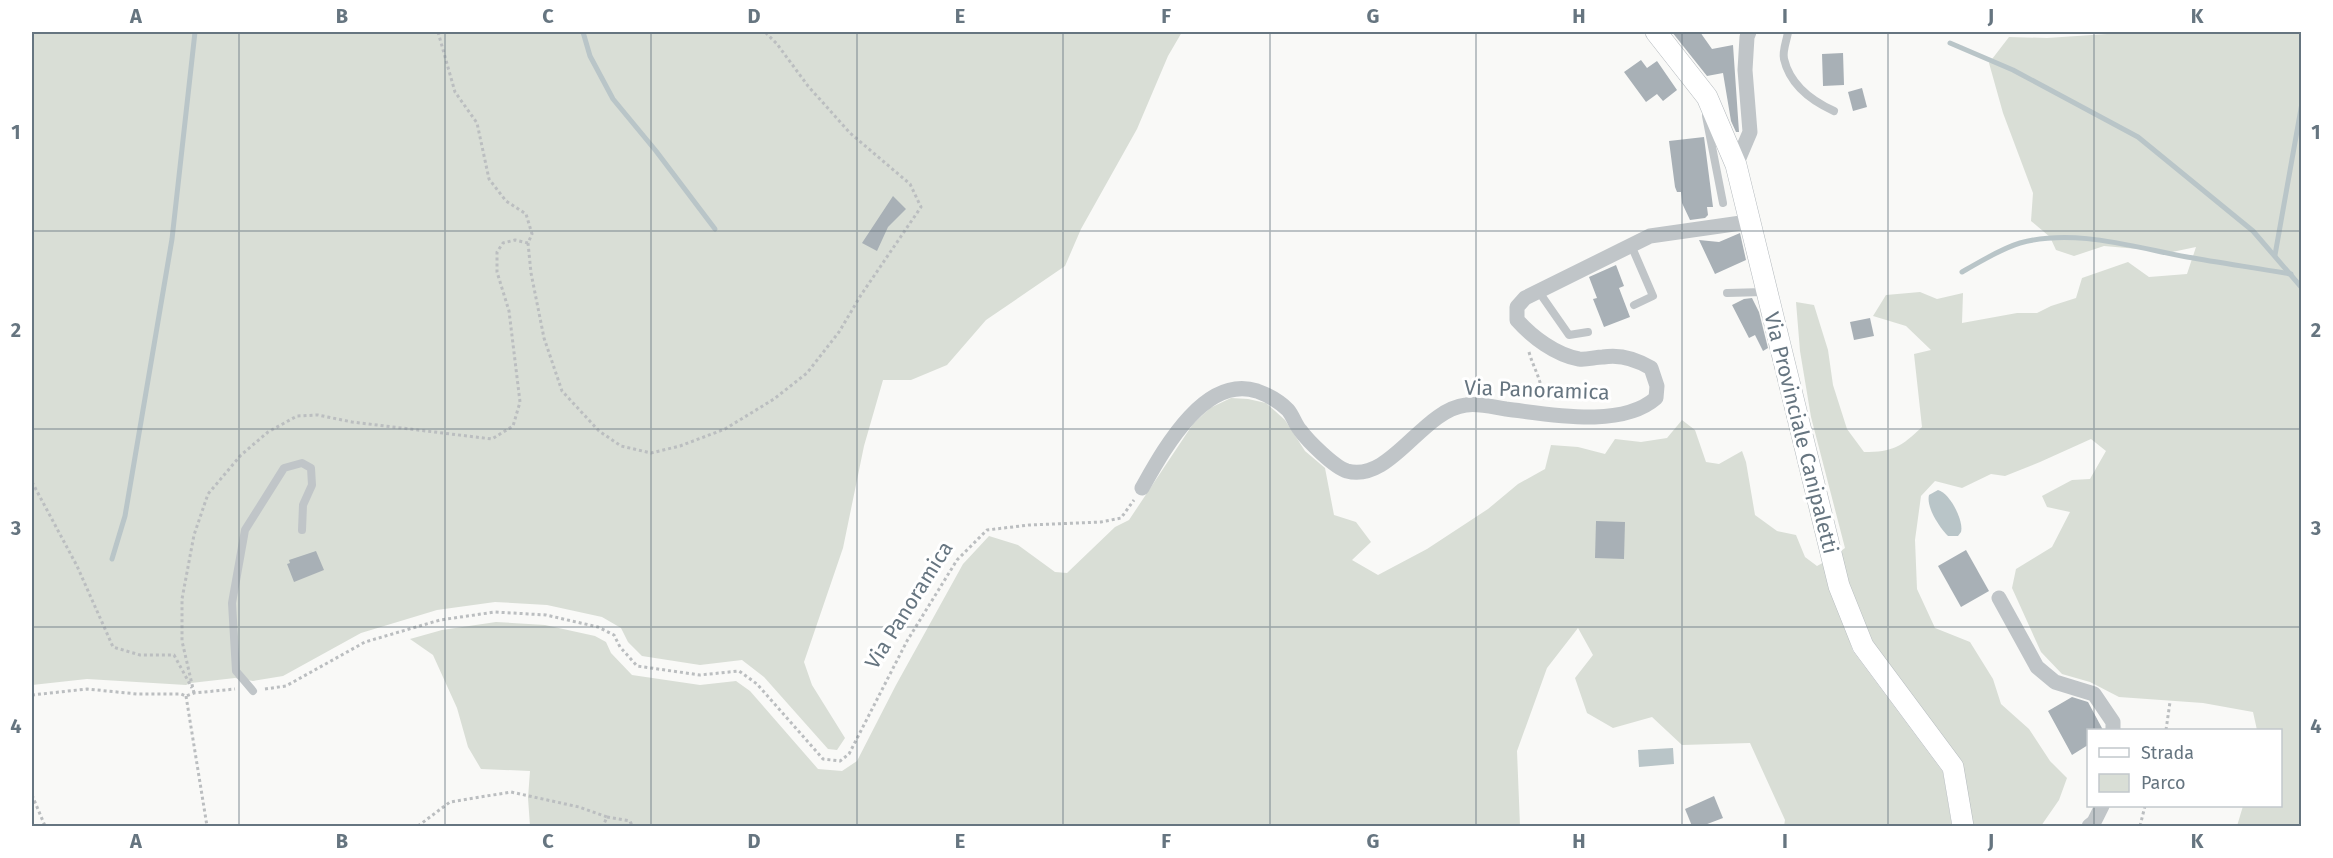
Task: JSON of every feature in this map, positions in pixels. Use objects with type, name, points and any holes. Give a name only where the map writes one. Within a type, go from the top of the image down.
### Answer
[{"type":"main road","name":"Via Provinciale Canipaletti","points":[[1656,32],[1707,97],[1736,165],[1748,222],[1839,586],[1863,646],[1953,767],[1963,826]]},
{"type":"street","points":[[1736,165],[1750,132],[1745,70],[1749,32]]},
{"type":"street","points":[[1527,330],[1517,320],[1517,307],[1525,298],[1630,245],[1650,236],[1748,222]]},
{"type":"street","name":"Via Panoramica","points":[[1142,488],[1165,448],[1189,419],[1203,404],[1225,391],[1248,388],[1267,395],[1287,409],[1300,431],[1332,463],[1347,471],[1368,471],[1391,458],[1440,414],[1456,406],[1473,404],[1566,416],[1606,416],[1634,412],[1646,407],[1656,398],[1657,386],[1651,368],[1638,360],[1611,355],[1581,359],[1563,354],[1527,330]]},
{"type":"street","points":[[1999,598],[2037,667],[2055,682],[2094,694],[2113,722],[2113,729]]},
{"type":"street","points":[[2090,826],[2102,807]]},
{"type":"lane","points":[[1788,32],[1783,58],[1792,78],[1812,101],[1834,111]]},
{"type":"lane","points":[[1699,87],[1723,203]]},
{"type":"lane","points":[[1630,245],[1653,296],[1634,305]]},
{"type":"lane","points":[[1539,292],[1569,335],[1588,332]]},
{"type":"lane","points":[[1727,293],[1766,292]]},
{"type":"lane","points":[[253,691],[236,671],[232,603],[245,530],[284,468],[302,463],[311,468],[312,485],[303,505],[302,530]]},
{"type":"path","points":[[438,32],[455,92],[477,123],[489,179],[506,201],[526,214],[532,234],[528,243],[531,273],[544,338],[562,391],[599,431],[621,446],[651,453],[680,446],[725,429],[774,399],[807,373],[839,332],[893,246],[921,207],[910,184],[850,133],[808,86],[777,44],[765,32]]},
{"type":"path","points":[[194,693],[182,641],[182,599],[195,535],[208,494],[241,455],[268,432],[297,416],[318,415],[352,422],[492,438],[513,426],[520,402],[509,311],[497,272],[496,252],[503,243],[514,240],[528,243]]},
{"type":"path","points":[[1527,330],[1524,339],[1533,366],[1540,378],[1542,390],[1541,402],[1536,412]]},
{"type":"path","points":[[32,482],[77,566],[112,647],[140,655],[174,655],[194,693]]},
{"type":"path","name":"Via Panoramica","points":[[32,695],[87,689],[186,696],[194,693],[235,689],[253,691],[286,686],[365,642],[440,620],[495,612],[546,615],[598,627],[614,635],[620,648],[637,666],[700,675],[740,671],[757,684],[823,759],[840,761],[849,754],[907,641],[957,560],[987,530],[1029,525],[1101,522],[1121,518],[1142,488]]},
{"type":"path","points":[[186,696],[207,826]]},
{"type":"path","points":[[2166,729],[2170,702]]},
{"type":"path","points":[[418,826],[450,802],[511,792],[630,821],[632,826]]},
{"type":"path","points":[[32,795],[45,826]]},
{"type":"path","points":[[2140,826],[2145,807]]},
{"type":"path","points":[[603,826],[607,817]]},
{"type":"green space","points":[[32,32],[1182,32],[1168,56],[1137,129],[1081,229],[1065,266],[986,320],[947,365],[911,380],[883,380],[864,446],[843,548],[804,662],[812,685],[845,738],[837,750],[828,749],[764,677],[742,660],[700,665],[642,656],[628,642],[621,628],[602,617],[547,605],[495,602],[437,610],[361,633],[283,676],[253,681],[235,678],[186,685],[87,679],[32,685]]},
{"type":"green space","points":[[2111,32],[2301,32],[2301,826],[2237,826],[2243,807],[2282,807],[2282,729],[2257,729],[2253,712],[2203,703],[2119,697],[2090,682],[2062,674],[2041,652],[2012,588],[2016,569],[2052,547],[2070,512],[2047,507],[2042,496],[2072,480],[2090,479],[2106,451],[2091,439],[2005,476],[1991,474],[1962,488],[1935,481],[1921,496],[1915,540],[1917,589],[1935,628],[1970,642],[1993,679],[2001,704],[2029,729],[2050,761],[2067,778],[2059,800],[2041,826],[1971,826],[1960,764],[1870,642],[1838,553],[1845,548],[1811,417],[1800,351],[1796,302],[1814,305],[1828,350],[1833,385],[1847,429],[1864,452],[1874,452],[1896,447],[1922,427],[1914,354],[1931,350],[1906,326],[1873,316],[1886,295],[1920,292],[1937,299],[1963,293],[1962,323],[2017,313],[2037,313],[2076,298],[2082,278],[2128,262],[2149,277],[2187,274],[2196,247],[2172,252],[2104,246],[2074,256],[2056,250],[2050,237],[2031,221],[2033,193],[2003,113],[1989,63],[2009,37],[2047,38]]},
{"type":"green space","points":[[1231,398],[1266,403],[1285,420],[1305,451],[1325,468],[1334,515],[1356,522],[1371,542],[1352,560],[1378,575],[1427,549],[1488,509],[1518,484],[1545,469],[1551,445],[1578,447],[1605,454],[1615,439],[1641,442],[1667,438],[1682,420],[1695,430],[1706,462],[1719,464],[1742,451],[1755,515],[1777,531],[1796,535],[1805,557],[1817,566],[1826,561],[1832,589],[1853,651],[1943,772],[1952,826],[1784,826],[1785,820],[1750,743],[1682,745],[1652,717],[1613,728],[1587,713],[1575,678],[1593,655],[1578,628],[1547,668],[1517,751],[1520,826],[530,826],[528,798],[530,771],[481,769],[468,747],[457,708],[433,655],[410,639],[442,630],[496,622],[545,625],[595,636],[606,642],[611,653],[632,675],[700,685],[736,681],[750,691],[818,769],[842,771],[857,761],[963,564],[989,536],[1018,545],[1055,572],[1067,573],[1115,527],[1129,520],[1193,424],[1210,408]]},
{"type":"shaded area","points":[[1938,490],[1947,496],[1958,515],[1961,532],[1958,536],[1948,536],[1931,511],[1929,495]]},
{"type":"shaded area","points":[[1673,748],[1674,764],[1639,767],[1638,750]]},
{"type":"building","points":[[1672,32],[1700,32],[1712,49],[1733,45],[1739,132],[1736,132],[1731,121],[1723,73],[1707,76]]},
{"type":"building","points":[[1843,53],[1844,85],[1823,86],[1822,54]]},
{"type":"building","points":[[1641,60],[1647,68],[1657,61],[1677,90],[1663,101],[1657,94],[1646,102],[1624,72]]},
{"type":"building","points":[[1862,88],[1867,107],[1853,111],[1848,92]]},
{"type":"building","points":[[1704,137],[1713,207],[1707,207],[1708,215],[1705,218],[1690,220],[1682,203],[1681,192],[1677,192],[1675,187],[1669,141]]},
{"type":"building","points":[[893,196],[906,209],[888,227],[877,251],[862,243]]},
{"type":"building","points":[[1740,233],[1746,260],[1715,274],[1699,240],[1719,242]]},
{"type":"building","points":[[1616,265],[1624,286],[1619,288],[1630,317],[1604,327],[1593,299],[1597,298],[1589,277]]},
{"type":"building","points":[[1752,298],[1759,312],[1768,348],[1763,351],[1755,335],[1749,338],[1732,305]]},
{"type":"building","points":[[1870,318],[1874,336],[1854,340],[1850,322]]},
{"type":"building","points":[[1596,521],[1625,522],[1624,559],[1595,558]]},
{"type":"building","points":[[1966,550],[1989,591],[1961,607],[1938,566]]},
{"type":"building","points":[[316,551],[324,570],[294,582],[287,564],[290,563],[289,560]]},
{"type":"building","points":[[2072,697],[2088,702],[2102,729],[2087,729],[2087,746],[2072,755],[2048,711]]},
{"type":"building","points":[[1714,796],[1723,818],[1702,826],[1692,826],[1685,809]]},
{"type":"waterway","points":[[112,559],[125,516],[172,239],[195,32]]},
{"type":"waterway","points":[[583,32],[590,56],[613,99],[715,229]]},
{"type":"waterway","points":[[1950,43],[2013,70],[2138,137],[2253,231],[2302,288]]},
{"type":"waterway","points":[[2275,255],[2302,103]]},
{"type":"waterway","points":[[1962,272],[2020,243],[2061,237],[2125,244],[2291,274]]}]
